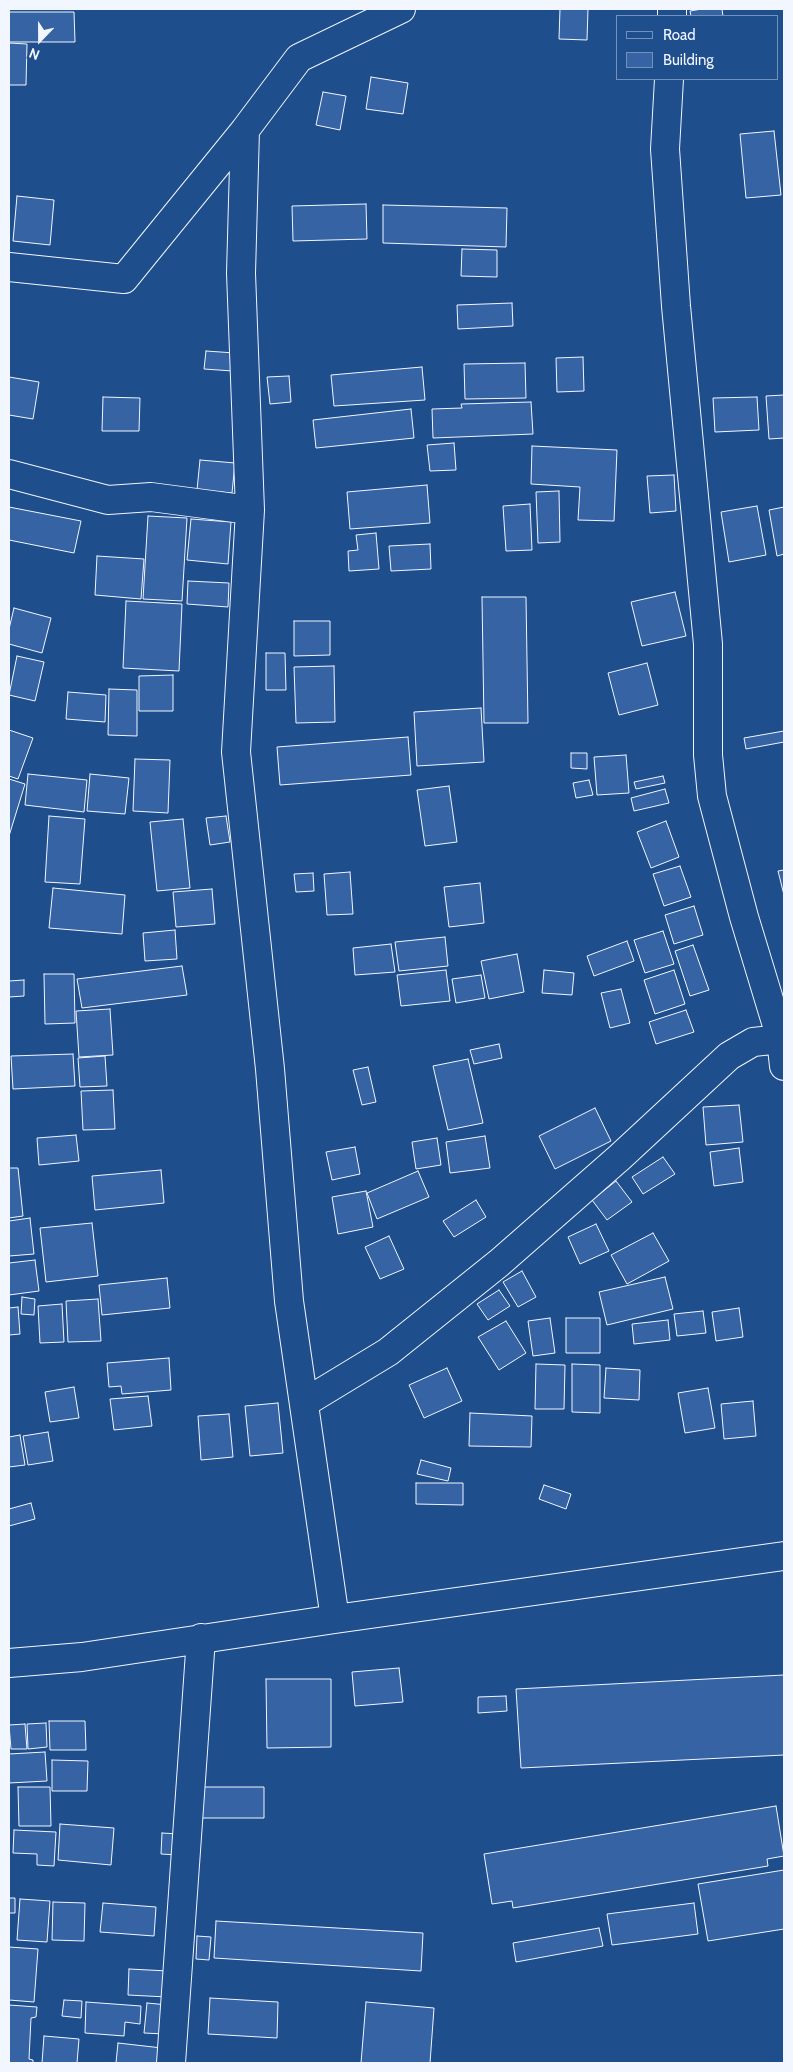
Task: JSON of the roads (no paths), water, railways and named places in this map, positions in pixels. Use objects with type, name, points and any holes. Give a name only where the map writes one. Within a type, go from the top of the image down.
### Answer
[{"type":"street","points":[[9,267],[124,278],[245,130],[299,58],[401,9]]},
{"type":"street","points":[[669,80],[665,149],[676,315],[708,644],[708,755],[712,788],[744,917],[781,1039],[784,1066]]},
{"type":"street","points":[[245,130],[241,272],[250,510],[236,752],[270,1069],[290,1301],[335,1619]]},
{"type":"street","points":[[9,474],[108,500],[150,497],[250,510]]},
{"type":"street","points":[[304,1403],[388,1352],[499,1263],[620,1157],[729,1056],[753,1042],[781,1039]]},
{"type":"street","points":[[9,1663],[82,1657],[201,1638],[784,1556]]},
{"type":"street","points":[[171,2063],[201,1638]]}]
